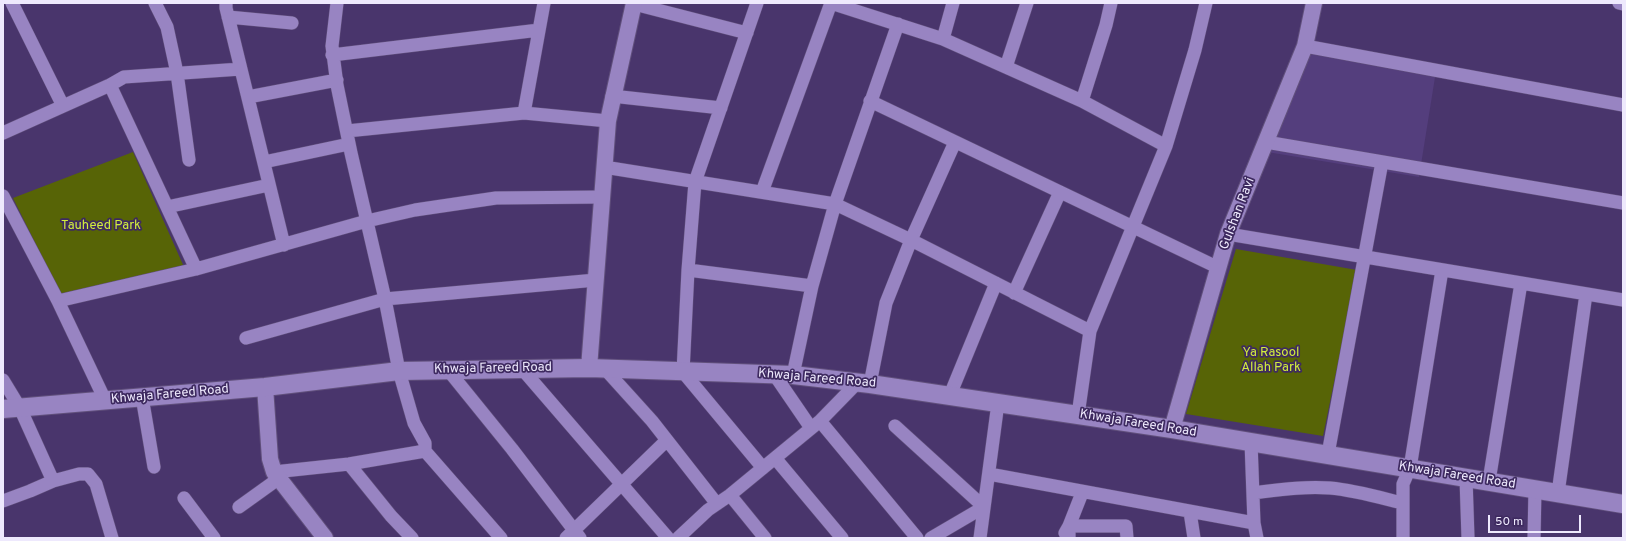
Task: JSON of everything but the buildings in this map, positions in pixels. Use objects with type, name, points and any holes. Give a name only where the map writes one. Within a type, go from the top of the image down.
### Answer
[{"type":"main road","name":"Khwaja Fareed Road","points":[[12,408],[265,387],[399,371],[597,368],[793,375],[864,383],[1078,414],[1328,454],[1623,504]]},
{"type":"street","points":[[12,3],[63,106]]},
{"type":"street","points":[[155,3],[167,27],[177,73],[189,160]]},
{"type":"street","points":[[226,3],[228,17],[284,244]]},
{"type":"street","points":[[337,3],[332,55],[348,138],[385,299],[399,371],[414,423],[425,443],[425,451],[501,538]]},
{"type":"street","points":[[524,113],[544,3]]},
{"type":"street","points":[[717,504],[667,440],[597,368],[596,280],[608,121],[612,96],[634,3],[747,33]]},
{"type":"street","points":[[757,3],[695,182],[688,270],[683,372],[763,468]]},
{"type":"street","points":[[762,192],[831,3],[870,9],[898,24],[943,39],[1082,101],[1166,146]]},
{"type":"street","points":[[943,39],[953,3]]},
{"type":"street","points":[[1006,67],[1027,3]]},
{"type":"street","points":[[1082,101],[1106,25],[1111,3]]},
{"type":"street","points":[[1078,414],[1090,332],[1166,146],[1195,50],[1206,3]]},
{"type":"street","name":"Gulshan Ravi","points":[[1172,429],[1228,234],[1305,46],[1314,3]]},
{"type":"street","points":[[1619,3],[1623,4]]},
{"type":"street","points":[[228,17],[292,22]]},
{"type":"street","points":[[793,375],[812,286],[835,204],[898,24]]},
{"type":"street","points":[[332,55],[539,30]]},
{"type":"street","points":[[1305,46],[1623,105]]},
{"type":"street","points":[[3,133],[110,85],[124,77],[241,69]]},
{"type":"street","points":[[248,97],[337,80]]},
{"type":"street","points":[[110,85],[196,269]]},
{"type":"street","points":[[612,96],[721,108]]},
{"type":"street","points":[[870,101],[1219,268]]},
{"type":"street","points":[[264,162],[348,138],[524,113],[608,121]]},
{"type":"street","points":[[687,535],[708,510],[730,495],[816,425],[864,383],[886,303],[911,240],[955,142]]},
{"type":"street","points":[[1266,142],[1623,203]]},
{"type":"street","points":[[1328,454],[1382,162]]},
{"type":"street","points":[[604,168],[835,204],[911,240],[1090,332]]},
{"type":"street","points":[[167,207],[269,185]]},
{"type":"street","points":[[1014,293],[1060,192]]},
{"type":"street","points":[[3,196],[58,302],[105,400]]},
{"type":"street","points":[[58,302],[196,269],[367,221],[415,210],[496,198],[602,197]]},
{"type":"street","points":[[1228,234],[1623,300]]},
{"type":"street","points":[[688,270],[812,286]]},
{"type":"street","points":[[1403,538],[1403,484],[1410,468],[1442,270]]},
{"type":"street","points":[[246,338],[385,299],[596,280]]},
{"type":"street","points":[[950,395],[996,284]]},
{"type":"street","points":[[1488,481],[1521,284]]},
{"type":"street","points":[[1558,493],[1586,294]]},
{"type":"street","points":[[448,370],[512,448],[574,536],[621,484],[667,440]]},
{"type":"street","points":[[523,370],[668,538]]},
{"type":"street","points":[[774,374],[816,425],[917,538]]},
{"type":"street","points":[[3,380],[12,408],[53,481]]},
{"type":"street","points":[[265,387],[270,459],[276,475],[325,538]]},
{"type":"street","points":[[142,397],[154,467]]},
{"type":"street","points":[[980,538],[998,403]]},
{"type":"street","points":[[895,426],[984,507]]},
{"type":"street","points":[[1251,442],[1254,523],[1257,538]]},
{"type":"street","points":[[239,507],[276,475],[425,451]]},
{"type":"street","points":[[775,458],[842,538]]},
{"type":"street","points":[[349,464],[391,516],[412,538]]},
{"type":"street","points":[[3,501],[53,481],[79,474],[88,474],[96,484],[112,538]]},
{"type":"street","points":[[989,474],[1082,493],[1254,523]]},
{"type":"street","points":[[1466,478],[1468,538]]},
{"type":"street","points":[[1253,493],[1288,489],[1329,488],[1353,491],[1402,502]]},
{"type":"street","points":[[1534,538],[1535,489]]},
{"type":"street","points":[[1062,538],[1069,532],[1082,493]]},
{"type":"street","points":[[730,495],[765,538]]},
{"type":"street","points":[[184,498],[214,538]]},
{"type":"street","points":[[931,538],[984,507]]},
{"type":"street","points":[[1190,512],[1194,538]]},
{"type":"street","points":[[1069,532],[1126,526],[1127,538]]},
{"type":"shaded area","points":[[1305,46],[1436,71],[1419,177],[1261,151]]},
{"type":"green space","name":"Tauheed Park","points":[[133,152],[184,267],[61,295],[13,198]]},
{"type":"green space","name":"Ya Rasool Allah Park","points":[[1236,249],[1357,270],[1323,436],[1186,414]]}]
